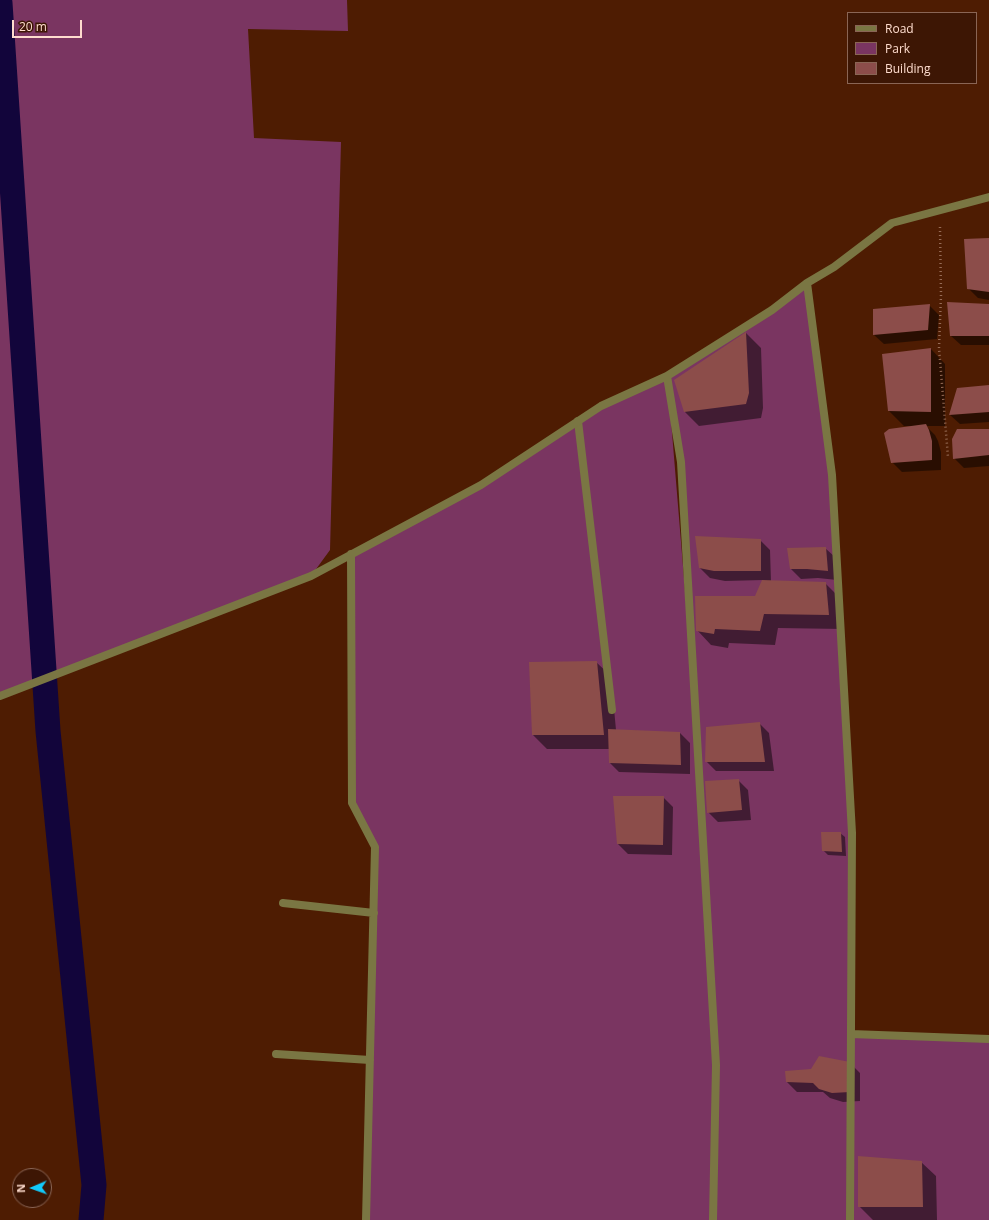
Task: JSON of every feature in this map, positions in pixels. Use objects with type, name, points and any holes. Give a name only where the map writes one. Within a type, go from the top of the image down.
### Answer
[{"type":"street","points":[[0,696],[311,576],[481,484],[600,406],[667,376],[772,310],[806,283],[834,267],[892,223],[989,197]]},
{"type":"street","points":[[806,283],[832,475],[852,833],[850,1220]]},
{"type":"street","points":[[667,376],[681,462],[715,1057],[713,1220]]},
{"type":"street","points":[[578,421],[612,710]]},
{"type":"street","points":[[351,554],[352,803],[375,847],[366,1220]]},
{"type":"street","points":[[283,903],[374,913]]},
{"type":"street","points":[[851,1034],[989,1039]]},
{"type":"street","points":[[276,1054],[370,1060]]},
{"type":"path","points":[[939,210],[941,295],[939,348],[948,457]]},
{"type":"green space","points":[[0,0],[347,0],[348,31],[248,29],[254,138],[341,142],[330,550],[311,576],[0,696]]},
{"type":"green space","points":[[807,283],[832,475],[852,833],[851,1034],[989,1039],[989,1220],[366,1220],[375,847],[352,803],[351,554],[481,485],[601,406],[667,376]],"holes":[[[668,384],[681,462],[694,700]]]},
{"type":"building","points":[[989,238],[989,292],[967,289],[964,239]]},
{"type":"building","points":[[947,302],[989,304],[989,336],[950,336]]},
{"type":"building","points":[[930,304],[928,330],[873,335],[873,309]]},
{"type":"building","points":[[746,332],[749,393],[746,404],[684,412],[674,380]]},
{"type":"building","points":[[931,348],[931,412],[888,411],[882,354]]},
{"type":"building","points":[[989,385],[989,412],[949,415],[957,388]]},
{"type":"building","points":[[926,424],[932,441],[932,460],[891,463],[884,433],[889,429]]},
{"type":"building","points":[[957,429],[989,429],[989,455],[953,459],[952,439]]},
{"type":"building","points":[[695,536],[761,539],[761,571],[714,571],[699,568]]},
{"type":"building","points":[[826,547],[828,571],[790,569],[787,548]]},
{"type":"building","points":[[762,580],[826,582],[829,615],[764,614],[760,631],[715,629],[714,634],[696,631],[695,596],[755,596]]},
{"type":"building","points":[[597,661],[604,735],[532,735],[529,662]]},
{"type":"building","points":[[760,722],[765,762],[705,762],[706,727]]},
{"type":"building","points":[[608,729],[680,732],[681,765],[609,763]]},
{"type":"building","points":[[739,779],[742,810],[707,813],[705,781]]},
{"type":"building","points":[[613,796],[664,796],[663,845],[617,844]]},
{"type":"building","points":[[821,832],[841,832],[842,852],[822,851]]},
{"type":"building","points":[[819,1056],[850,1062],[850,1092],[832,1093],[819,1089],[813,1083],[786,1082],[785,1071],[811,1069]]},
{"type":"building","points":[[858,1156],[922,1161],[923,1207],[858,1207]]},
{"type":"waterway","points":[[0,3],[48,731],[94,1185],[91,1220]]}]
